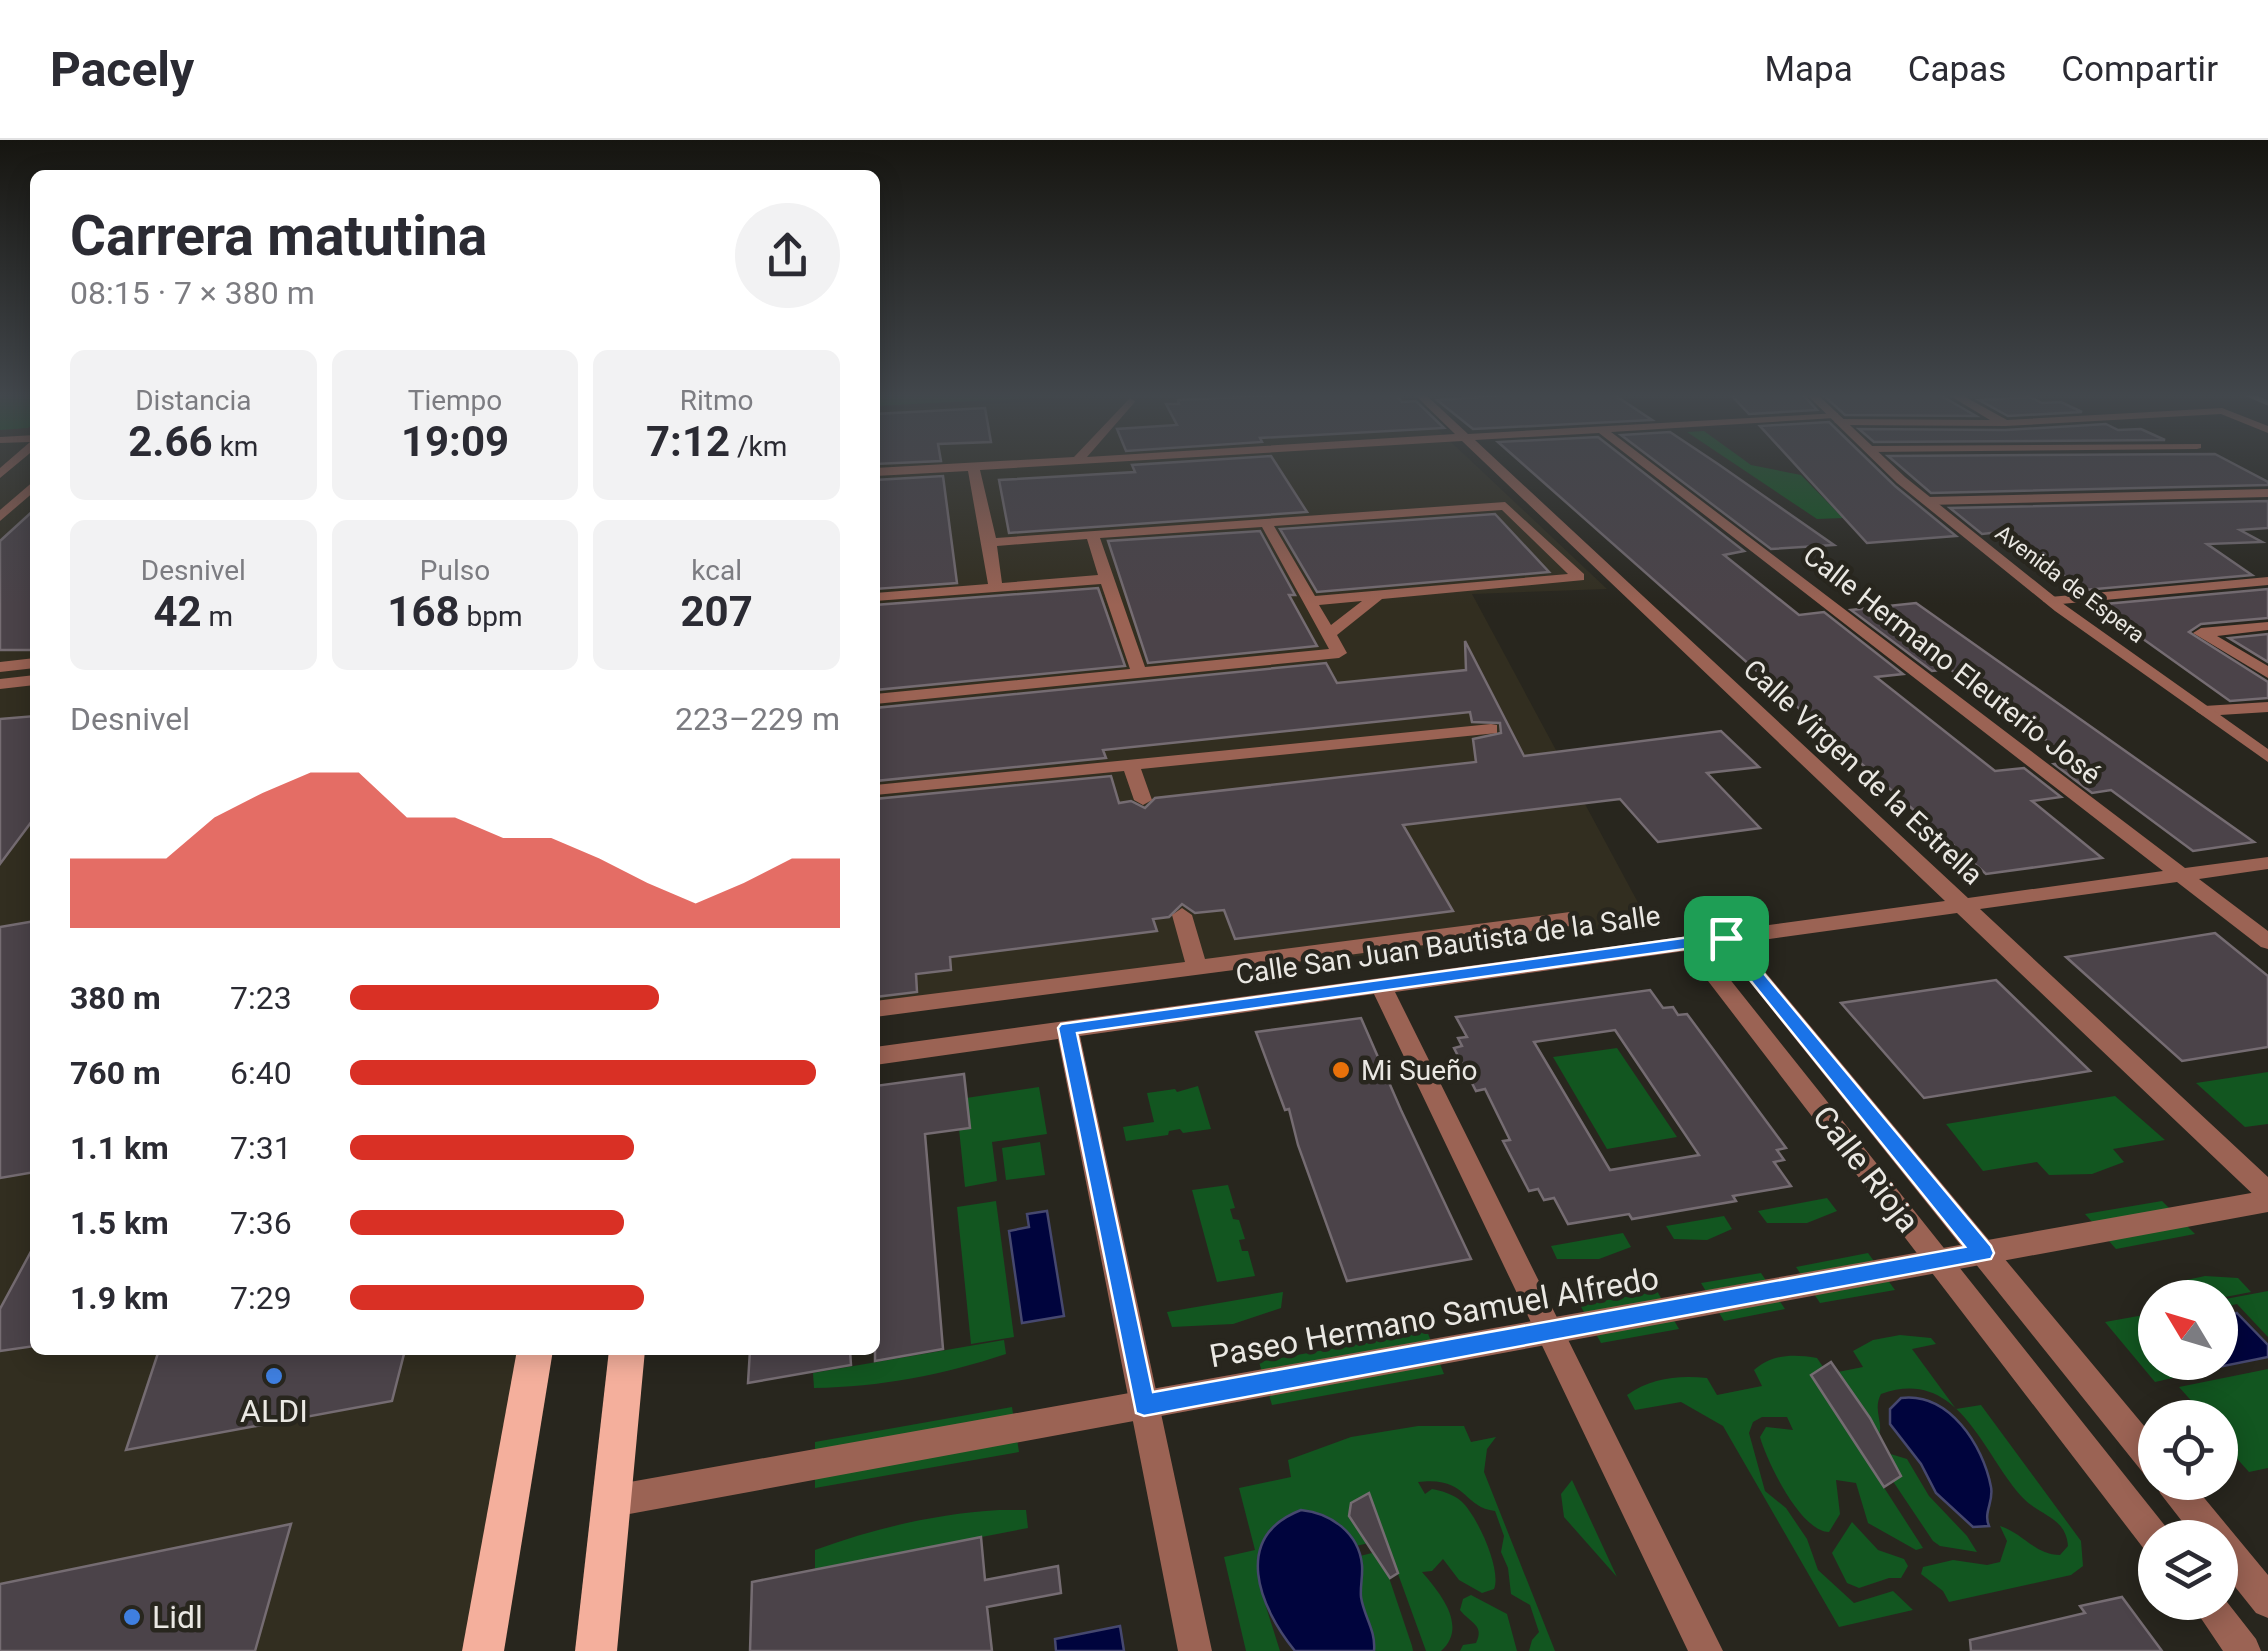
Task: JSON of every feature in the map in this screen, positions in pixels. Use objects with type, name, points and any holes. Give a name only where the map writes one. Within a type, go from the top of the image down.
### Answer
[{"type":"main road","points":[[483,1651],[534,1355]]},
{"type":"main road","points":[[596,1651],[626,1355]]},
{"type":"street","points":[[880,472],[1016,465]]},
{"type":"street","name":"Calle Virgen de la Estrella","points":[[1492,465],[2268,1193]]},
{"type":"street","name":"Calle Hermano Eleuterio José","points":[[1647,465],[2268,942]]},
{"type":"street","name":"Avenida de Espera","points":[[1886,465],[2050,601],[2268,757]]},
{"type":"street","points":[[973,467],[996,588]]},
{"type":"street","points":[[0,517],[30,489]]},
{"type":"street","points":[[1927,501],[2268,493]]},
{"type":"street","points":[[990,542],[1506,506],[1578,577],[1310,601]]},
{"type":"street","points":[[880,699],[1340,653],[1266,523]]},
{"type":"street","points":[[1092,536],[1139,673]]},
{"type":"street","points":[[880,597],[1106,579]]},
{"type":"street","points":[[2050,601],[2268,582]]},
{"type":"street","points":[[1329,634],[1378,595]]},
{"type":"street","points":[[2268,626],[2201,633],[2268,673]]},
{"type":"street","points":[[0,667],[30,664]]},
{"type":"street","points":[[0,684],[30,681]]},
{"type":"street","points":[[2204,712],[2268,708]]},
{"type":"street","points":[[880,789],[1490,729]]},
{"type":"street","points":[[1130,763],[1143,800]]},
{"type":"street","name":"Calle San Juan Bautista de la Salle","points":[[880,1055],[2268,862]]},
{"type":"street","points":[[1182,915],[1197,967]]},
{"type":"street","points":[[880,1008],[1570,918]]},
{"type":"street","name":"Calle Rioja","points":[[1726,938],[2138,1442]]},
{"type":"street","name":"Calle Rioja","points":[[1689,942],[2141,1520]]},
{"type":"street","points":[[1380,984],[1706,1651]]},
{"type":"street","points":[[1067,1028],[1195,1651]]},
{"type":"street","name":"Paseo Hermano Samuel Alfredo","points":[[613,1501],[2268,1201]]},
{"type":"street","points":[[2186,1500],[2202,1520]]},
{"type":"street","points":[[2238,1564],[2268,1601]]},
{"type":"street","points":[[2220,1620],[2244,1651]]},
{"type":"shaded area","points":[[0,465],[30,465],[30,1355],[524,1355],[469,1651],[0,1651]]},
{"type":"shaded area","points":[[880,465],[1475,465],[1607,589],[1472,594],[1649,923],[880,1010]]},
{"type":"shaded area","points":[[1047,1211],[1064,1316],[1022,1323],[1009,1231],[1029,1227],[1027,1214]]},
{"type":"shaded area","points":[[2238,1314],[2268,1345],[2268,1357],[2238,1363]]},
{"type":"shaded area","points":[[1901,1398],[1934,1403],[1948,1412],[1972,1439],[1991,1487],[1989,1526],[1973,1527],[1936,1493],[1921,1464],[1890,1424],[1890,1409]]},
{"type":"shaded area","points":[[1301,1510],[1333,1520],[1355,1543],[1362,1565],[1361,1597],[1374,1651],[1295,1651],[1271,1614],[1258,1574],[1259,1555],[1265,1537],[1279,1522]]},
{"type":"shaded area","points":[[1120,1626],[1124,1651],[1056,1651],[1055,1639]]},
{"type":"green space","points":[[1736,465],[1801,475],[1843,518],[1817,519]]},
{"type":"green space","points":[[1617,1048],[1677,1137],[1607,1149],[1553,1057]]},
{"type":"green space","points":[[2268,1072],[2268,1124],[2245,1127],[2196,1083]]},
{"type":"green space","points":[[1198,1086],[1211,1129],[1183,1133],[1180,1129],[1169,1131],[1168,1135],[1126,1141],[1123,1127],[1154,1122],[1147,1093],[1175,1089],[1177,1092]]},
{"type":"green space","points":[[1039,1087],[1047,1134],[992,1142],[997,1181],[965,1187],[959,1129],[966,1098]]},
{"type":"green space","points":[[2115,1096],[2165,1140],[2113,1149],[2124,1162],[2092,1174],[2049,1175],[2037,1162],[1983,1171],[1946,1124]]},
{"type":"green space","points":[[1040,1142],[1045,1175],[1006,1180],[1002,1148]]},
{"type":"green space","points":[[1228,1185],[1235,1208],[1230,1209],[1233,1219],[1239,1220],[1245,1239],[1239,1240],[1242,1251],[1248,1251],[1255,1276],[1217,1282],[1192,1190]]},
{"type":"green space","points":[[1827,1198],[1837,1211],[1807,1223],[1767,1223],[1758,1211]]},
{"type":"green space","points":[[996,1201],[1014,1337],[971,1344],[957,1207]]},
{"type":"green space","points":[[2162,1201],[2195,1234],[2116,1249],[2085,1214]]},
{"type":"green space","points":[[1724,1216],[1732,1229],[1707,1240],[1674,1239],[1666,1226]]},
{"type":"green space","points":[[1623,1233],[1631,1247],[1599,1259],[1557,1259],[1551,1246]]},
{"type":"green space","points":[[1868,1253],[1895,1290],[1820,1303],[1796,1267]]},
{"type":"green space","points":[[1761,1273],[1785,1309],[1724,1321],[1701,1283]]},
{"type":"green space","points":[[2205,1276],[2238,1278],[2251,1292],[2238,1295],[2238,1280],[2186,1280]]},
{"type":"green space","points":[[1657,1291],[1679,1329],[1601,1343],[1580,1305]]},
{"type":"green space","points":[[2268,1291],[2268,1337],[2238,1305],[2238,1297]]},
{"type":"green space","points":[[1283,1292],[1281,1308],[1233,1324],[1172,1327],[1167,1312]]},
{"type":"green space","points":[[2138,1316],[2138,1362],[2105,1322]]},
{"type":"green space","points":[[1427,1331],[1444,1374],[1272,1405],[1259,1362]]},
{"type":"green space","points":[[1900,1335],[1931,1338],[1936,1344],[1912,1349],[1956,1409],[1981,1405],[2081,1541],[2083,1566],[2071,1575],[1949,1602],[1943,1591],[1921,1574],[1923,1567],[1953,1560],[1987,1565],[2000,1562],[2007,1541],[2000,1526],[2051,1554],[2060,1555],[2068,1546],[2063,1529],[2023,1498],[1966,1419],[1930,1392],[1908,1389],[1881,1394],[1878,1438],[1874,1424],[1861,1408],[1836,1413],[1923,1548],[1916,1550],[1868,1523],[1856,1483],[1836,1480],[1840,1514],[1829,1532],[1807,1521],[1778,1478],[1760,1437],[1766,1427],[1793,1430],[1787,1417],[1762,1417],[1753,1422],[1749,1433],[1765,1491],[1786,1508],[1807,1539],[1818,1570],[1854,1603],[1893,1591],[1913,1610],[1839,1627],[1723,1426],[1681,1402],[1635,1410],[1627,1395],[1655,1381],[1675,1378],[1707,1378],[1717,1395],[1762,1386],[1754,1370],[1783,1356],[1817,1358],[1828,1374],[1863,1367],[1853,1351],[1873,1340]]},
{"type":"green space","points":[[1004,1340],[1006,1354],[959,1368],[887,1382],[814,1388],[813,1373]]},
{"type":"green space","points":[[2268,1369],[2268,1468],[2249,1472],[2238,1460],[2238,1400],[2191,1400],[2179,1387],[2238,1380],[2238,1375]]},
{"type":"green space","points":[[1012,1407],[1019,1452],[815,1488],[815,1442]]},
{"type":"green space","points":[[1418,1426],[1464,1426],[1471,1442],[1496,1437],[1487,1449],[1484,1472],[1555,1651],[1529,1651],[1539,1632],[1530,1605],[1511,1594],[1508,1568],[1501,1552],[1504,1536],[1495,1511],[1476,1504],[1456,1487],[1434,1481],[1418,1482],[1425,1494],[1432,1489],[1443,1492],[1467,1508],[1486,1543],[1496,1580],[1494,1589],[1482,1593],[1459,1580],[1443,1559],[1432,1571],[1422,1572],[1443,1599],[1452,1620],[1449,1641],[1441,1651],[1426,1651],[1369,1494],[1351,1505],[1349,1516],[1364,1537],[1373,1542],[1356,1546],[1350,1535],[1313,1511],[1292,1514],[1258,1564],[1262,1594],[1280,1651],[1246,1651],[1224,1557],[1255,1550],[1239,1488],[1291,1477],[1288,1460],[1351,1437]]},
{"type":"green space","points":[[1874,1453],[1907,1459],[1929,1496],[1977,1552],[1940,1546],[1933,1541]]},
{"type":"green space","points":[[1572,1480],[1617,1577],[1564,1517],[1561,1494]]},
{"type":"green space","points":[[1026,1510],[1028,1528],[815,1569],[815,1550],[838,1542],[928,1519]]},
{"type":"green space","points":[[1852,1522],[1878,1550],[1904,1559],[1908,1566],[1901,1578],[1859,1588],[1847,1583],[1832,1553]]},
{"type":"green space","points":[[1380,1551],[1413,1651],[1374,1651],[1361,1595],[1360,1556]]},
{"type":"green space","points":[[1471,1595],[1507,1614],[1517,1651],[1460,1651],[1463,1645],[1476,1643],[1479,1632],[1460,1610],[1463,1599]]},
{"type":"building","points":[[1132,465],[1276,465],[1307,512],[1009,533],[999,480],[1135,472]]},
{"type":"building","points":[[1523,465],[1633,465],[1744,551],[1724,555],[1799,615],[1824,612],[1903,674],[1876,677],[1995,771],[2024,768],[2061,797],[2032,801],[2102,858],[1986,874]]},
{"type":"building","points":[[1660,465],[1719,465],[1834,545],[1771,549]]},
{"type":"building","points":[[1795,465],[1873,465],[1956,536],[1867,543]]},
{"type":"building","points":[[1898,465],[2235,465],[2268,482],[2268,485],[1931,493]]},
{"type":"building","points":[[943,476],[957,583],[880,589],[880,480]]},
{"type":"building","points":[[2268,501],[2268,528],[2240,530],[2262,542],[2207,544],[2252,575],[2085,590],[2000,532],[1982,534],[1950,508]]},
{"type":"building","points":[[30,514],[30,650],[0,650],[0,541]]},
{"type":"building","points":[[1495,514],[1549,572],[1317,592],[1280,529]]},
{"type":"building","points":[[1260,531],[1317,646],[1148,663],[1108,541]]},
{"type":"building","points":[[1098,588],[1125,666],[880,690],[880,605]]},
{"type":"building","points":[[2268,589],[2268,618],[2201,624],[2189,632],[2268,682],[2268,698],[2230,701],[2108,614],[2118,613],[2105,604]]},
{"type":"building","points":[[1916,603],[2254,842],[2193,851],[2111,790],[2092,793],[2054,764],[2074,761],[1950,669],[1932,671],[1851,610]]},
{"type":"building","points":[[2268,634],[2268,662],[2229,638]]},
{"type":"building","points":[[1465,641],[1524,756],[1721,731],[1759,767],[1707,773],[1760,828],[1658,842],[1620,799],[1403,825],[1453,911],[1235,939],[1224,910],[1195,913],[1182,904],[1169,917],[1153,919],[1157,931],[950,957],[951,970],[916,974],[917,992],[880,996],[880,799],[1111,776],[1119,803],[1131,801],[1145,808],[1155,798],[1476,762],[1473,739],[1501,733],[1500,723],[1472,722],[1470,712],[1103,750],[1106,758],[880,781],[880,708],[1326,663],[1337,683],[1466,670]]},
{"type":"building","points":[[30,716],[30,824],[0,864],[0,719]]},
{"type":"building","points":[[30,922],[30,1173],[0,1178],[0,927]]},
{"type":"building","points":[[2215,933],[2268,976],[2268,1047],[2182,1061],[2066,957]]},
{"type":"building","points":[[1996,980],[2090,1071],[1924,1098],[1841,1003]]},
{"type":"building","points":[[1650,990],[1663,1008],[1673,1007],[1678,1015],[1687,1014],[1786,1148],[1777,1150],[1784,1160],[1774,1162],[1791,1186],[1733,1196],[1736,1201],[1632,1219],[1629,1214],[1568,1224],[1554,1198],[1544,1200],[1538,1189],[1529,1191],[1503,1141],[1510,1140],[1485,1089],[1476,1091],[1454,1048],[1462,1046],[1458,1038],[1467,1037],[1456,1017]],"holes":[[[1615,1030],[1699,1155],[1610,1170],[1534,1042]]]},
{"type":"building","points":[[1361,1018],[1471,1259],[1347,1281],[1289,1109],[1285,1110],[1256,1032]]},
{"type":"building","points":[[964,1074],[970,1128],[925,1134],[943,1349],[875,1361],[875,1355],[880,1355],[880,1085]]},
{"type":"building","points":[[30,1253],[30,1347],[0,1351],[0,1309]]},
{"type":"building","name":"ALDI","points":[[157,1355],[404,1355],[392,1401],[126,1450]]},
{"type":"building","points":[[750,1355],[850,1355],[851,1365],[748,1383]]},
{"type":"building","points":[[1831,1362],[1870,1418],[1901,1476],[1884,1487],[1811,1375]]},
{"type":"building","points":[[1369,1493],[1398,1573],[1390,1578],[1349,1516],[1351,1503]]},
{"type":"building","name":"Lidl","points":[[291,1524],[255,1651],[0,1651],[0,1584]]},
{"type":"building","points":[[981,1537],[985,1580],[1058,1566],[1061,1593],[987,1607],[992,1651],[750,1651],[752,1582]]},
{"type":"building","points":[[2122,1597],[2162,1651],[1971,1651],[1970,1640],[2085,1613],[2080,1606]]},
{"type":"place","name":"Mi Sueño","points":[[1341,1070]]},
{"type":"place","name":"ALDI","points":[[274,1376]]},
{"type":"place","name":"Lidl","points":[[132,1617]]},
{"type":"route","points":[[1726,938],[1983,1253],[1144,1405],[1067,1028],[1726,938]]}]
